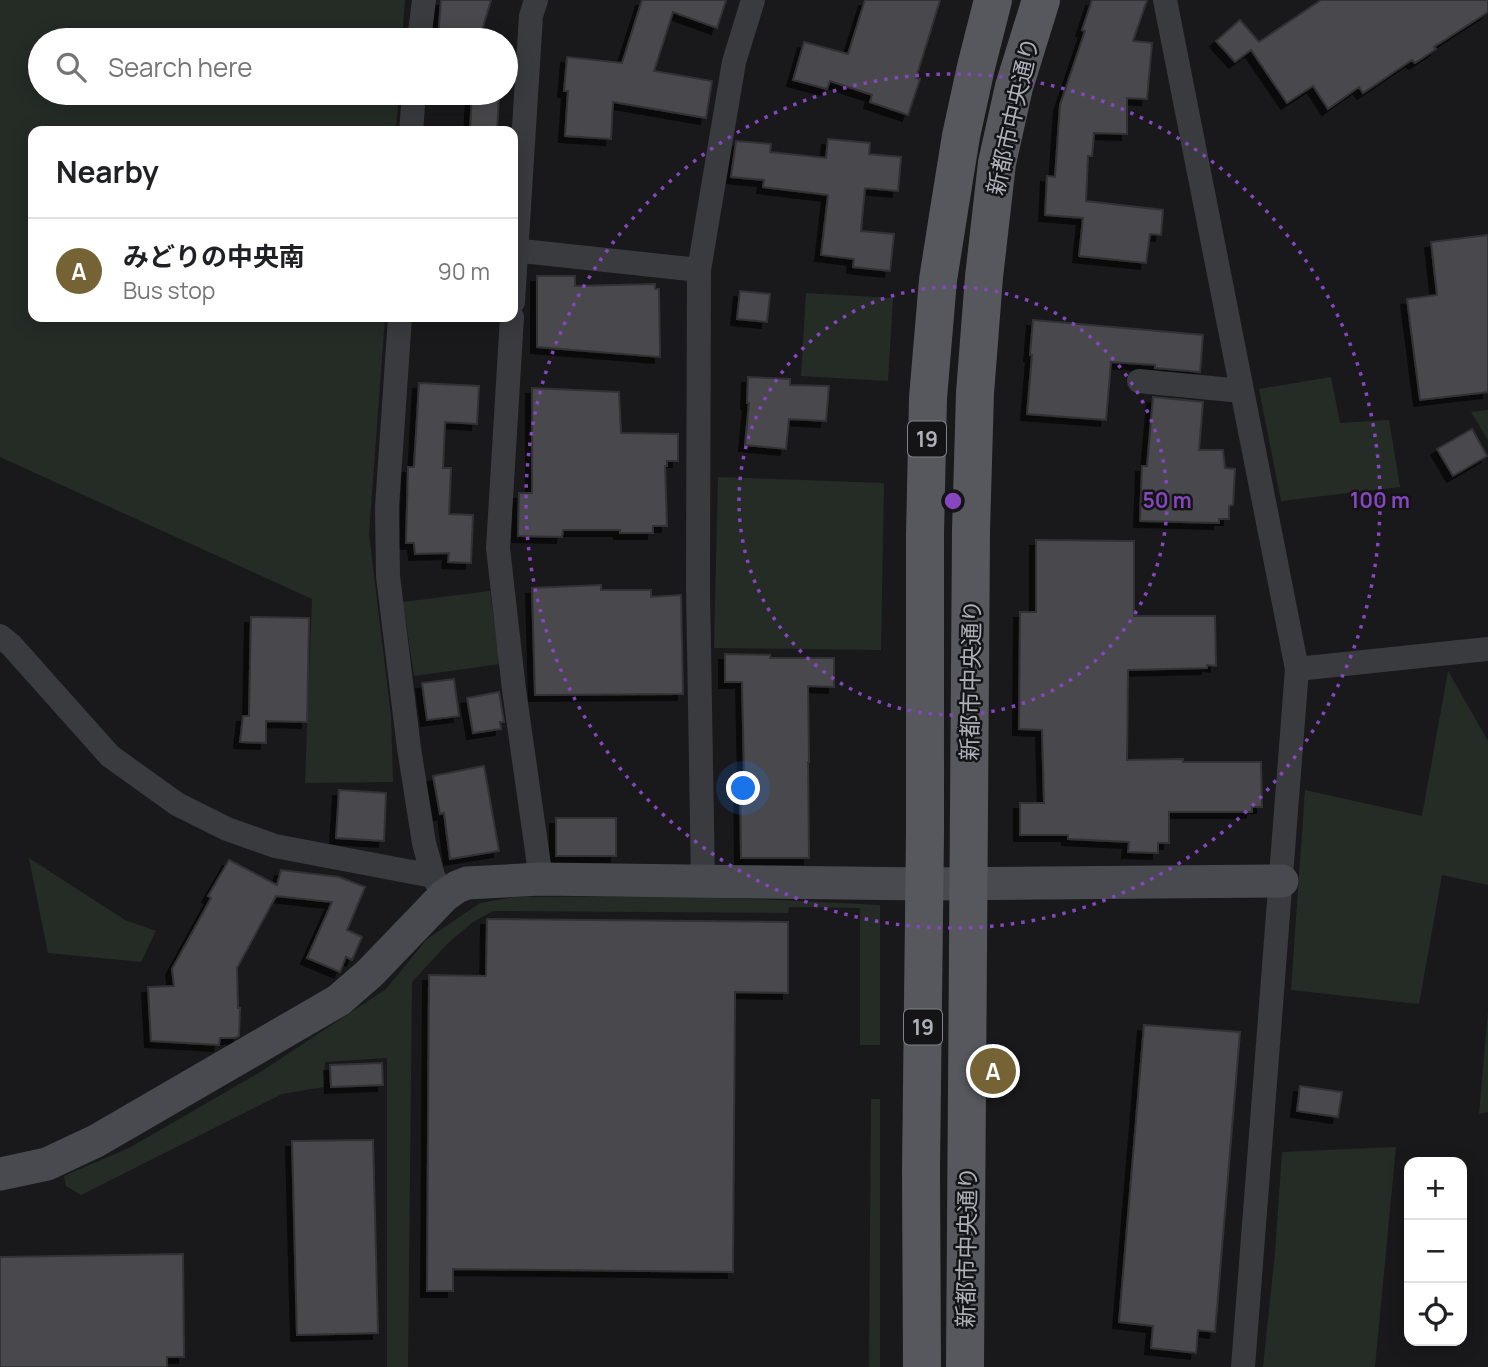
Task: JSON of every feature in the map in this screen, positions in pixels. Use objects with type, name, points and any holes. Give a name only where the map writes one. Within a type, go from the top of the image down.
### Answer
[{"type":"main road","name":"新都市中央通り","points":[[922,1367],[921,1170],[928,398],[938,280],[961,136],[993,0]]},
{"type":"main road","name":"新都市中央通り","points":[[965,1367],[974,420],[984,277],[997,163],[1014,87],[1041,0]]},
{"type":"street","points":[[420,28],[424,0]]},
{"type":"street","points":[[518,195],[531,16],[536,0]]},
{"type":"street","points":[[703,882],[698,588],[699,270],[734,62],[753,0]]},
{"type":"street","points":[[1165,0],[1297,669],[1243,1367]]},
{"type":"street","points":[[411,126],[413,105]]},
{"type":"street","points":[[518,250],[699,270]]},
{"type":"street","points":[[400,322],[387,508],[388,576],[424,844],[439,886]]},
{"type":"street","points":[[512,322],[498,548],[514,690],[541,879]]},
{"type":"street","points":[[1139,381],[1242,391]]},
{"type":"street","points":[[0,636],[110,756],[177,804],[227,829],[275,846],[439,886],[457,887],[467,883],[541,879],[925,884],[1282,880]]},
{"type":"street","points":[[1297,669],[1488,649]]},
{"type":"street","points":[[0,1174],[47,1164],[96,1141],[339,1000],[370,973],[439,886]]},
{"type":"shaded area","points":[[0,0],[405,0],[403,28],[28,28],[28,105],[398,105],[396,126],[28,126],[28,322],[385,322],[369,534],[391,716],[393,782],[305,783],[312,599],[0,457]]},
{"type":"shaded area","points":[[806,293],[893,298],[888,381],[801,376]]},
{"type":"shaded area","points":[[1331,377],[1340,423],[1389,420],[1400,487],[1281,501],[1259,389]]},
{"type":"shaded area","points":[[1488,410],[1488,440],[1471,412]]},
{"type":"shaded area","points":[[718,477],[884,483],[881,650],[714,648]]},
{"type":"shaded area","points":[[490,591],[500,664],[414,676],[403,602]]},
{"type":"shaded area","points":[[1448,671],[1488,741],[1488,885],[1442,875],[1419,1004],[1291,990],[1305,790],[1422,816]]},
{"type":"shaded area","points":[[29,858],[125,920],[156,931],[141,962],[48,953]]},
{"type":"shaded area","points":[[694,896],[880,905],[880,1045],[860,1045],[860,908],[789,907],[788,913],[493,911],[473,922],[448,943],[412,982],[408,1367],[387,1367],[387,1058],[325,1062],[324,1087],[282,1094],[81,1195],[66,1186],[64,1176],[129,1148],[262,1071],[386,989],[427,939],[480,903],[514,897]]},
{"type":"shaded area","points":[[1488,1011],[1488,1112],[1479,1114]]},
{"type":"shaded area","points":[[871,1099],[880,1099],[880,1367],[869,1367]]},
{"type":"shaded area","points":[[1396,1147],[1375,1367],[1263,1367],[1282,1152]]},
{"type":"building","points":[[441,0],[491,0],[483,28],[439,28]]},
{"type":"building","points":[[642,0],[726,0],[717,28],[673,12],[654,71],[712,81],[706,118],[613,102],[611,139],[565,136],[568,91],[564,91],[567,57],[622,63]]},
{"type":"building","points":[[865,0],[940,0],[916,78],[920,79],[908,115],[870,102],[872,95],[830,81],[827,89],[793,80],[804,42],[848,54]]},
{"type":"building","points":[[1092,0],[1147,0],[1133,41],[1152,43],[1147,99],[1127,98],[1127,134],[1094,133],[1092,156],[1088,156],[1086,201],[1163,210],[1161,235],[1150,234],[1146,263],[1079,256],[1083,218],[1045,215],[1047,176],[1055,177],[1060,105],[1085,31],[1082,30]]},
{"type":"building","points":[[1321,0],[1488,0],[1488,12],[1434,47],[1436,49],[1415,63],[1412,60],[1363,93],[1359,87],[1328,109],[1313,86],[1287,103],[1251,50],[1235,62],[1216,41],[1240,20],[1259,42]]},
{"type":"building","points":[[471,105],[498,105],[497,126],[470,126]]},
{"type":"building","points":[[828,139],[870,143],[869,154],[901,157],[898,191],[865,188],[861,231],[894,234],[890,271],[853,267],[854,259],[821,255],[828,195],[763,187],[764,180],[731,177],[736,141],[771,144],[770,152],[826,158]]},
{"type":"building","points":[[1488,235],[1488,392],[1420,400],[1407,299],[1437,295],[1431,242]]},
{"type":"building","points":[[537,276],[575,276],[575,286],[655,284],[655,289],[659,289],[660,357],[537,347]]},
{"type":"building","points":[[740,291],[770,294],[767,322],[737,319]]},
{"type":"building","points":[[1033,320],[1203,335],[1200,372],[1111,362],[1106,420],[1027,414]]},
{"type":"building","points":[[748,377],[790,379],[790,385],[829,386],[826,421],[789,419],[786,449],[745,445],[749,403]]},
{"type":"building","points":[[419,383],[479,386],[477,424],[445,422],[443,468],[451,468],[449,514],[473,515],[471,563],[448,562],[449,553],[415,554],[414,543],[406,543],[408,467],[414,467]]},
{"type":"building","points":[[532,388],[619,392],[621,433],[678,434],[678,461],[667,461],[665,466],[667,526],[653,526],[653,533],[563,530],[562,537],[518,536],[519,493],[532,493]]},
{"type":"building","points":[[1153,397],[1203,402],[1199,450],[1223,450],[1225,468],[1235,469],[1233,505],[1229,506],[1229,519],[1219,519],[1219,523],[1140,521],[1142,466],[1147,466]]},
{"type":"building","points":[[1472,429],[1487,456],[1453,476],[1437,449]]},
{"type":"building","points":[[1036,540],[1134,541],[1134,616],[1215,616],[1216,666],[1128,670],[1127,760],[1261,762],[1262,807],[1252,807],[1252,812],[1169,812],[1169,843],[1158,843],[1158,853],[1128,852],[1129,842],[1068,839],[1068,835],[1020,835],[1020,803],[1044,803],[1042,730],[1019,729],[1020,612],[1036,612]]},
{"type":"building","points":[[601,585],[601,590],[651,590],[651,597],[681,595],[683,694],[535,695],[532,588]]},
{"type":"building","points":[[251,617],[309,618],[307,722],[266,721],[266,743],[240,742],[243,716],[249,716]]},
{"type":"building","points":[[725,654],[770,655],[770,658],[834,658],[834,687],[808,686],[809,858],[741,858],[740,773],[744,773],[742,682],[725,682]]},
{"type":"building","points":[[454,679],[459,716],[427,720],[422,683]]},
{"type":"building","points":[[499,692],[504,722],[500,722],[501,729],[473,733],[467,698]]},
{"type":"building","points":[[484,766],[499,851],[450,859],[444,813],[440,814],[433,776]]},
{"type":"building","points":[[339,790],[386,793],[384,841],[336,838]]},
{"type":"building","points":[[556,818],[616,818],[616,856],[556,856]]},
{"type":"building","points":[[229,860],[277,885],[281,870],[339,877],[365,887],[347,930],[362,937],[352,960],[346,957],[340,972],[307,958],[332,902],[276,896],[237,968],[239,1036],[220,1038],[219,1045],[151,1041],[148,987],[174,986],[172,969]]},
{"type":"building","points":[[487,919],[788,922],[788,993],[735,992],[733,1272],[453,1269],[453,1291],[427,1291],[429,975],[486,976]]},
{"type":"building","points":[[1144,1025],[1240,1032],[1215,1332],[1198,1330],[1196,1353],[1151,1348],[1153,1326],[1119,1322]]},
{"type":"building","points":[[382,1063],[383,1085],[331,1087],[330,1065]]},
{"type":"building","points":[[1300,1086],[1342,1092],[1338,1117],[1297,1111]]},
{"type":"building","points":[[373,1140],[378,1333],[297,1335],[292,1141]]},
{"type":"building","points":[[183,1254],[184,1357],[167,1357],[167,1367],[0,1367],[0,1257]]},
{"type":"place","name":"みどりの中央南","points":[[993,1071]]}]
